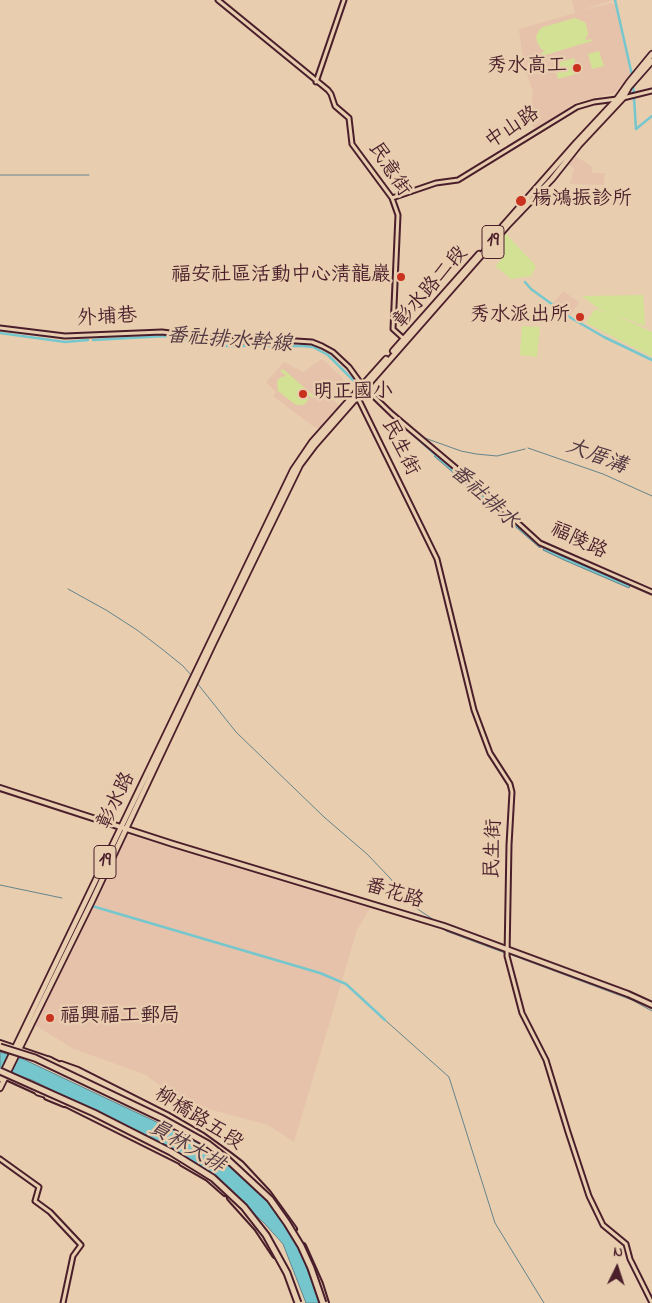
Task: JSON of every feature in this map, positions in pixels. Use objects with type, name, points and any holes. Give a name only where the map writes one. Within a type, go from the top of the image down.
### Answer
[{"type":"highway","points":[[0,1045],[70,1074],[161,1118],[195,1137],[227,1159],[270,1199],[301,1246],[324,1303]]},
{"type":"highway","points":[[49,1060],[179,1125],[195,1137]]},
{"type":"highway","points":[[3,1074],[86,1109],[171,1152],[220,1184],[244,1207],[266,1235],[288,1273],[297,1303]]},
{"type":"highway","points":[[38,1092],[64,1102],[172,1156],[220,1184]]},
{"type":"main road","name":"19","points":[[637,76],[652,54]]},
{"type":"main road","name":"19","points":[[617,99],[652,60]]},
{"type":"main road","name":"19","points":[[623,98],[629,85]]},
{"type":"main road","name":"彰水路二段","points":[[577,144],[623,98]]},
{"type":"main road","name":"彰水路二段","points":[[195,678],[267,527],[300,465],[356,395],[617,99]]},
{"type":"main road","name":"彰水路","points":[[18,1048],[195,678]]},
{"type":"main road","name":"番花路","points":[[0,788],[444,926],[628,994],[652,1005]]},
{"type":"main road","name":"柳橋路五段","points":[[0,1045],[18,1048],[78,1070],[203,1136],[241,1164],[268,1193],[289,1222],[310,1259],[320,1284],[324,1303]]},
{"type":"main road","name":"19","points":[[0,1088],[3,1074],[18,1048]]},
{"type":"main road","points":[[3,1074],[181,1162],[218,1187],[242,1209],[265,1239],[283,1271],[297,1303]]},
{"type":"street","name":"民意街","points":[[218,0],[331,94],[335,106],[349,118],[352,144],[392,198],[398,215],[393,329],[405,340]]},
{"type":"street","points":[[316,82],[344,0]]},
{"type":"street","name":"中山路","points":[[392,198],[431,184],[458,180],[577,107],[652,91]]},
{"type":"street","name":"外埔巷","points":[[0,328],[65,336],[162,332],[235,341],[312,342],[333,352],[349,367],[363,388]]},
{"type":"street","name":"福陵路","points":[[363,388],[540,542],[652,592]]},
{"type":"street","name":"民生街","points":[[356,395],[437,559],[474,710],[490,753],[510,784],[512,792],[507,956],[522,1013],[546,1060],[589,1196],[604,1225],[626,1244],[630,1259],[652,1303]]},
{"type":"street","points":[[0,1159],[39,1186],[35,1201],[50,1212],[81,1245],[73,1256],[63,1303]]},
{"type":"shaded area","name":"秀水高工","points":[[572,0],[613,0],[579,11],[611,3],[615,5],[631,75],[614,93],[575,103],[535,129],[529,119],[533,92],[523,62],[519,29],[575,13]]},
{"type":"shaded area","points":[[573,154],[592,167],[592,173],[605,173],[604,185],[570,184],[574,168],[565,162]]},
{"type":"shaded area","points":[[563,291],[579,302],[570,316],[553,303]]},
{"type":"shaded area","name":"明正國小","points":[[322,359],[344,379],[329,396],[340,406],[320,428],[314,427],[273,396],[276,392],[266,382],[284,362],[303,372]]},
{"type":"shaded area","points":[[125,834],[370,908],[357,930],[294,1142],[268,1125],[182,1102],[146,1075],[74,1049],[33,1024]]},
{"type":"green space","points":[[575,18],[586,24],[588,34],[585,40],[591,39],[592,41],[542,56],[541,53],[545,51],[541,49],[536,37],[539,30],[543,27]]},
{"type":"green space","points":[[599,51],[604,66],[592,69],[588,54]]},
{"type":"green space","points":[[574,58],[579,73],[558,79],[554,64]]},
{"type":"green space","points":[[504,232],[536,266],[531,276],[511,279],[495,266],[501,260],[492,254],[494,250],[491,246]]},
{"type":"green space","points":[[643,295],[645,326],[616,315],[652,332],[652,357],[586,323],[595,309],[610,313],[599,309],[582,296]]},
{"type":"green space","points":[[522,326],[540,327],[537,357],[520,355]]},
{"type":"green space","points":[[283,369],[314,396],[312,398],[308,395],[308,400],[304,405],[296,405],[278,391],[277,381],[281,377],[286,376],[280,371]]},
{"type":"water","points":[[437,455],[541,546],[540,548],[434,456]]},
{"type":"water","points":[[544,547],[630,585],[629,588],[543,550]]},
{"type":"water","name":"員林大排","points":[[0,1052],[23,1059],[201,1143],[239,1172],[273,1205],[299,1248],[320,1303],[306,1303],[283,1244],[225,1186],[144,1136],[32,1080],[0,1069]]},
{"type":"waterway","points":[[615,0],[632,75]]},
{"type":"waterway","points":[[633,83],[636,129],[652,116]]},
{"type":"waterway","points":[[0,175],[89,175]]},
{"type":"waterway","points":[[525,282],[531,289],[571,318],[604,337],[652,360]]},
{"type":"waterway","name":"番社排水幹線","points":[[0,333],[65,342],[88,340]]},
{"type":"waterway","name":"番社排水幹線","points":[[93,340],[166,336],[227,346],[313,347],[328,355],[360,387]]},
{"type":"waterway","name":"番社排水","points":[[364,390],[438,457]]},
{"type":"waterway","name":"大厝溝","points":[[422,437],[461,451],[476,454],[497,456],[525,449]]},
{"type":"waterway","name":"大厝溝","points":[[528,448],[603,474],[652,496]]},
{"type":"waterway","points":[[68,589],[137,630],[183,666],[192,676]]},
{"type":"waterway","points":[[197,683],[236,732],[324,817],[367,854],[390,878],[410,904],[437,922]]},
{"type":"waterway","points":[[0,885],[62,898]]},
{"type":"waterway","points":[[92,906],[320,973],[346,984],[385,1020]]},
{"type":"waterway","points":[[442,927],[446,931],[505,953]]},
{"type":"waterway","points":[[509,954],[632,1000],[652,1011]]},
{"type":"waterway","points":[[385,1020],[449,1077],[495,1223],[544,1303]]},
{"type":"place","name":"秀水高工","points":[[577,68]]},
{"type":"place","name":"楊鴻振診所","points":[[521,201]]},
{"type":"place","name":"福安社區活動中心清龍巖","points":[[401,277]]},
{"type":"place","name":"秀水派出所","points":[[580,317]]},
{"type":"place","name":"明正國小","points":[[303,394]]},
{"type":"place","name":"福興福工郵局","points":[[50,1018]]}]
